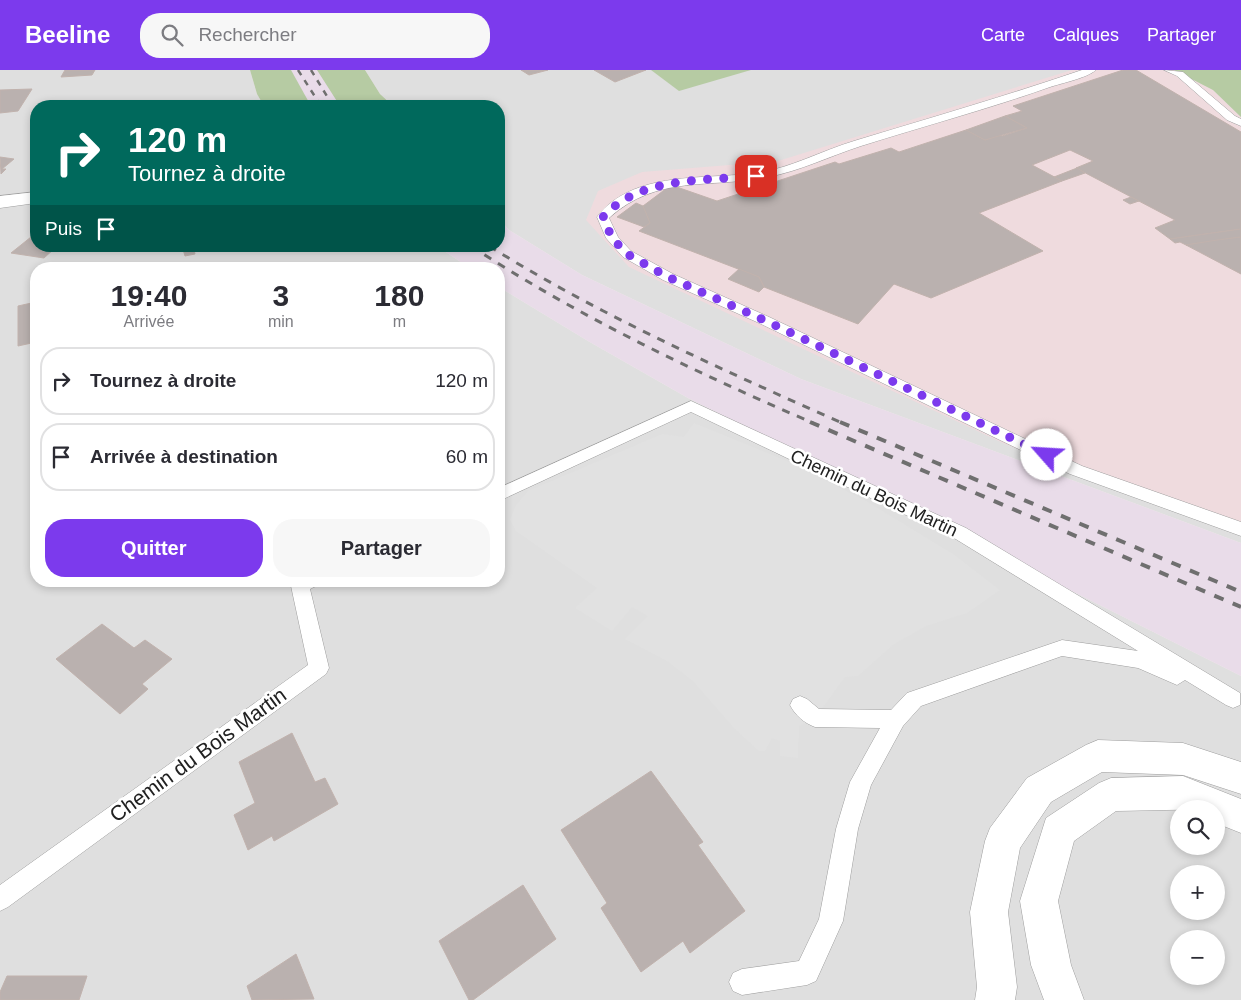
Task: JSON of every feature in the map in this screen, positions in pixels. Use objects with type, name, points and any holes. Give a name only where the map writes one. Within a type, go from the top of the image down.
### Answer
[{"type":"street","points":[[0,202],[30,199]]},
{"type":"street","points":[[995,1000],[997,986],[988,912],[1002,840],[1039,790],[1098,756],[1183,759],[1241,778]]},
{"type":"street","points":[[1064,1000],[1051,965],[1039,901],[1060,830],[1111,795],[1183,793],[1241,816]]},
{"type":"lane","points":[[1091,70],[987,105],[841,149],[790,169],[756,176],[665,184],[644,189],[614,204],[603,217],[606,227],[612,238],[627,254],[668,277],[764,320],[1076,470],[1241,529]]},
{"type":"lane","points":[[1168,70],[1180,74],[1231,118],[1241,123]]},
{"type":"lane","name":"Chemin du Bois Martin","points":[[505,492],[691,406],[960,533],[1237,702]]},
{"type":"lane","name":"Chemin du Bois Martin","points":[[0,899],[320,668],[300,587]]},
{"type":"lane","points":[[742,982],[807,972],[831,921],[847,830],[860,782],[896,719],[914,699],[1062,648],[1140,660],[1237,702]]},
{"type":"lane","points":[[800,705],[816,718],[896,719]]},
{"type":"shaded area","points":[[0,70],[250,70],[260,100],[30,100],[30,252],[446,252],[461,262],[30,262],[30,587],[505,587],[505,291],[688,398],[1241,676],[1241,1000],[0,1000]]},
{"type":"shaded area","points":[[250,70],[365,70],[380,94],[386,100],[260,100]]},
{"type":"shaded area","points":[[365,70],[1241,70],[1241,543],[801,379],[582,275],[509,230],[505,226],[505,100],[386,100],[380,94]]},
{"type":"shaded area","points":[[1072,70],[1174,70],[1213,90],[1241,117],[1241,535],[1005,444],[629,267],[586,220],[598,191],[642,172],[778,161]]},
{"type":"shaded area","points":[[505,226],[509,230],[582,275],[801,379],[1241,543],[1241,676],[688,398],[505,291],[505,262],[461,262],[446,252],[505,252]]},
{"type":"shaded area","points":[[694,423],[787,461],[866,501],[953,554],[1000,590],[967,613],[926,626],[894,644],[858,676],[845,677],[815,718],[799,726],[798,758],[780,756],[780,741],[772,738],[765,751],[759,751],[735,729],[693,681],[667,661],[625,639],[648,616],[632,607],[612,631],[575,608],[597,588],[516,531],[510,520],[516,505],[528,491],[662,434],[684,437]]},
{"type":"green space","points":[[250,70],[291,70],[308,100],[260,100]]},
{"type":"green space","points":[[317,70],[365,70],[380,94],[386,100],[336,100]]},
{"type":"green space","points":[[651,70],[751,70],[679,91]]},
{"type":"green space","points":[[1174,70],[1241,70],[1241,117],[1213,90]]},
{"type":"building","points":[[65,70],[95,70],[92,75],[61,77]]},
{"type":"building","points":[[521,70],[548,70],[529,75]]},
{"type":"building","points":[[594,70],[646,70],[615,82]]},
{"type":"building","points":[[1123,70],[1136,70],[1241,132],[1241,229],[1170,239],[1155,228],[1175,220],[1076,168],[1093,161],[1070,150],[1032,165],[1062,181],[979,213],[1043,251],[931,298],[894,284],[858,324],[764,287],[759,277],[639,231],[650,223],[643,206],[671,185],[717,201],[835,162],[839,164],[891,148],[899,152],[966,130],[985,140],[1002,136],[1027,128],[1005,116],[1022,111],[1013,106]]},
{"type":"building","points":[[32,89],[18,111],[0,113],[0,90]]},
{"type":"building","points":[[1005,116],[1027,128],[985,140],[966,130]]},
{"type":"building","points":[[0,157],[14,159],[2,169],[6,169],[1,174]]},
{"type":"building","points":[[1077,168],[1085,173],[1062,181],[1054,177]]},
{"type":"building","points":[[1131,197],[1139,201],[1130,204],[1123,200]]},
{"type":"building","points":[[636,203],[643,206],[650,223],[644,227],[617,217]]},
{"type":"building","points":[[1241,229],[1241,237],[1186,245],[1180,242],[1175,243],[1170,239]]},
{"type":"building","points":[[1241,237],[1241,274],[1186,245],[1217,240]]},
{"type":"building","points":[[30,238],[30,252],[51,252],[44,258],[11,253]]},
{"type":"building","points":[[184,252],[194,252],[195,254],[185,256]]},
{"type":"building","points":[[739,269],[759,277],[764,287],[759,292],[728,279]]},
{"type":"building","points":[[30,303],[30,343],[18,346],[18,306]]},
{"type":"building","points":[[102,624],[134,648],[145,640],[172,659],[142,684],[148,689],[120,714],[56,659]]},
{"type":"building","points":[[292,733],[315,782],[325,778],[338,804],[274,841],[272,836],[248,850],[234,815],[255,803],[239,762]]},
{"type":"building","points":[[651,771],[703,842],[698,845],[745,911],[690,953],[683,941],[641,972],[601,908],[607,903],[561,830]]},
{"type":"building","points":[[523,885],[556,939],[473,1000],[469,1000],[439,941]]},
{"type":"building","points":[[296,954],[314,999],[252,1000],[247,986]]},
{"type":"building","points":[[7,976],[87,976],[79,1000],[0,1000],[0,992]]},
{"type":"railway","points":[[298,70],[317,100]]},
{"type":"railway","points":[[311,70],[329,100]]},
{"type":"railway","points":[[480,252],[496,262]]},
{"type":"railway","points":[[499,252],[574,296],[618,319],[707,362],[842,423]]},
{"type":"railway","points":[[505,268],[638,342],[725,384],[813,423]]},
{"type":"railway","points":[[810,422],[1241,607]]},
{"type":"railway","points":[[840,422],[1241,592]]},
{"type":"route","points":[[756,176],[665,184],[644,189],[614,204],[603,217],[606,227],[612,238],[627,254],[668,277],[764,320],[1047,455]]}]
